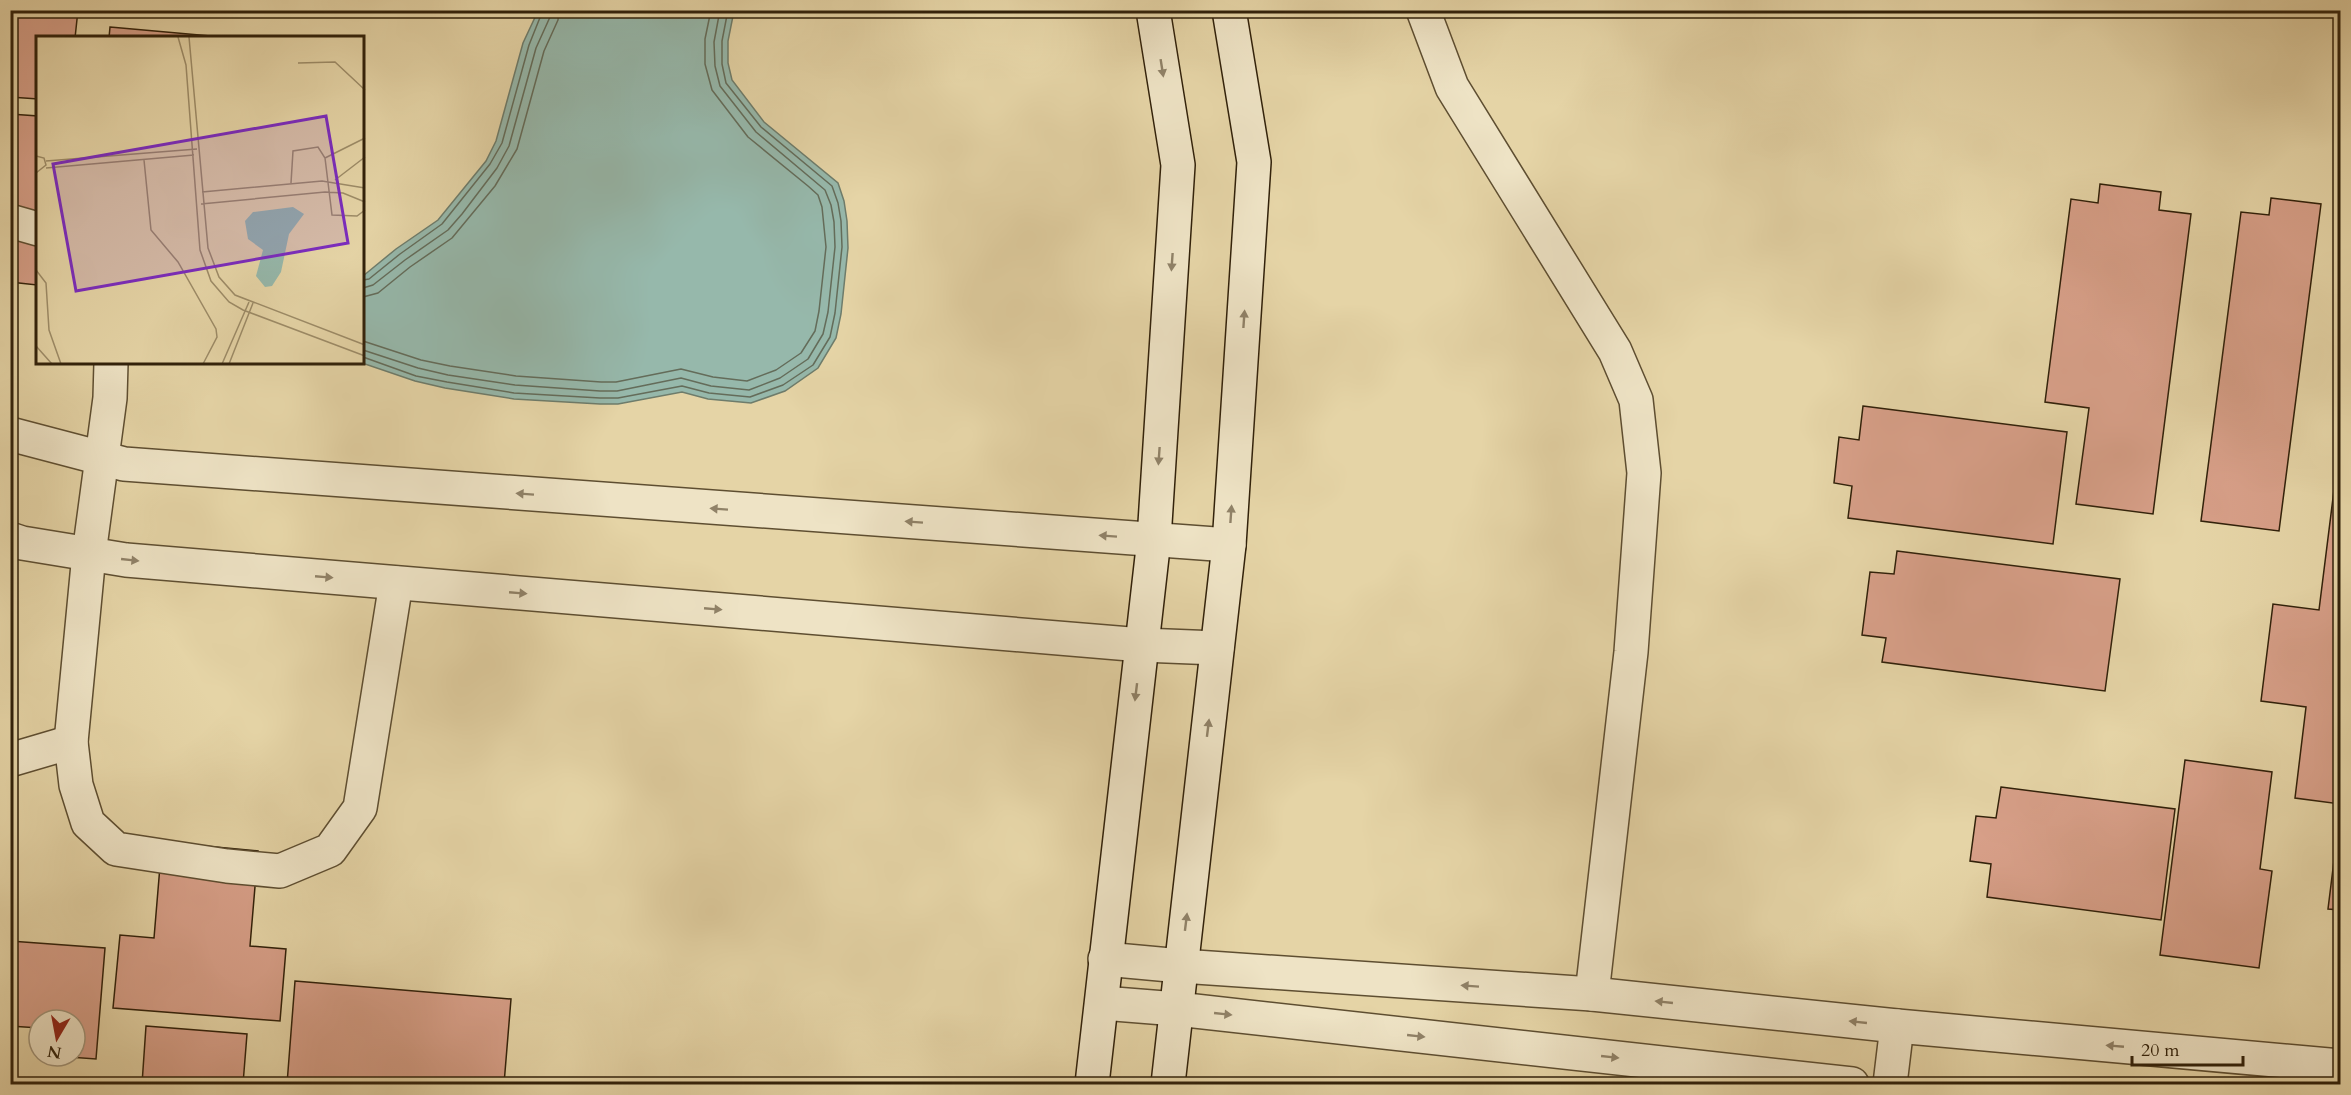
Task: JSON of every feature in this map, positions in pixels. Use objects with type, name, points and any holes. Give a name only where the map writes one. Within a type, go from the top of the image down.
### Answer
[{"type":"street","points":[[1092,1084],[1154,539],[1178,165],[1153,10]]},
{"type":"street","points":[[1168,1084],[1229,545],[1254,162],[1229,10]]},
{"type":"street","points":[[1423,10],[1452,87],[1615,351],[1636,400],[1644,473],[1636,585],[1631,652],[1592,994]]},
{"type":"street","points":[[10,221],[36,228]]},
{"type":"street","points":[[111,364],[110,398],[89,554],[70,742],[76,784],[88,823],[117,849],[280,872],[330,850],[360,808],[396,583]]},
{"type":"street","points":[[10,434],[103,459],[135,465],[1229,545]]},
{"type":"street","points":[[14,544],[126,560],[1142,645],[1217,648]]},
{"type":"street","points":[[10,760],[70,742]]},
{"type":"street","points":[[1105,959],[1592,994],[1897,1026],[2340,1066]]},
{"type":"street","points":[[1102,1003],[1177,1009],[1852,1084]]},
{"type":"street","points":[[1890,1084],[1897,1026]]},
{"type":"water","points":[[538,11],[734,11],[728,41],[728,63],[732,80],[764,122],[838,183],[844,201],[848,248],[841,314],[836,338],[818,368],[785,391],[751,403],[708,399],[682,392],[618,404],[600,404],[514,399],[445,388],[415,381],[364,364],[364,275],[396,249],[438,220],[486,161],[496,141],[523,43]]},
{"type":"building","points":[[10,10],[78,10],[75,36],[36,36],[36,99],[10,97]]},
{"type":"building","points":[[395,10],[471,10],[471,17]]},
{"type":"building","points":[[110,27],[211,36],[109,36]]},
{"type":"building","points":[[10,114],[36,116],[36,285],[10,282]]},
{"type":"building","points":[[2100,184],[2161,192],[2159,210],[2191,214],[2153,514],[2076,504],[2089,408],[2045,402],[2071,199],[2098,203]]},
{"type":"building","points":[[2271,198],[2321,204],[2279,531],[2201,521],[2241,212],[2269,215]]},
{"type":"building","points":[[1863,406],[2067,432],[2053,544],[1848,518],[1852,486],[1834,483],[1839,437],[1859,440]]},
{"type":"building","points":[[2340,442],[2340,804],[2295,798],[2306,707],[2261,701],[2273,604],[2319,610]]},
{"type":"building","points":[[1897,551],[2120,579],[2105,691],[1882,662],[1886,638],[1862,635],[1870,572],[1894,574]]},
{"type":"building","points":[[2185,760],[2272,772],[2260,869],[2272,871],[2259,968],[2160,955]]},
{"type":"building","points":[[2001,787],[2175,809],[2161,920],[1987,897],[1991,864],[1970,861],[1976,816],[1996,818]]},
{"type":"building","points":[[2340,812],[2340,910],[2328,909]]},
{"type":"building","points":[[162,842],[258,851],[250,946],[286,949],[280,1021],[113,1008],[120,935],[154,938]]},
{"type":"building","points":[[10,941],[105,948],[96,1059],[87,1058],[87,1008],[27,1008],[27,1027],[10,1026]]},
{"type":"building","points":[[295,981],[511,999],[504,1084],[287,1084]]},
{"type":"building","points":[[146,1026],[247,1034],[243,1084],[142,1084]]},
{"type":"building","points":[[10,1079],[49,1082],[48,1084],[10,1084]]}]
